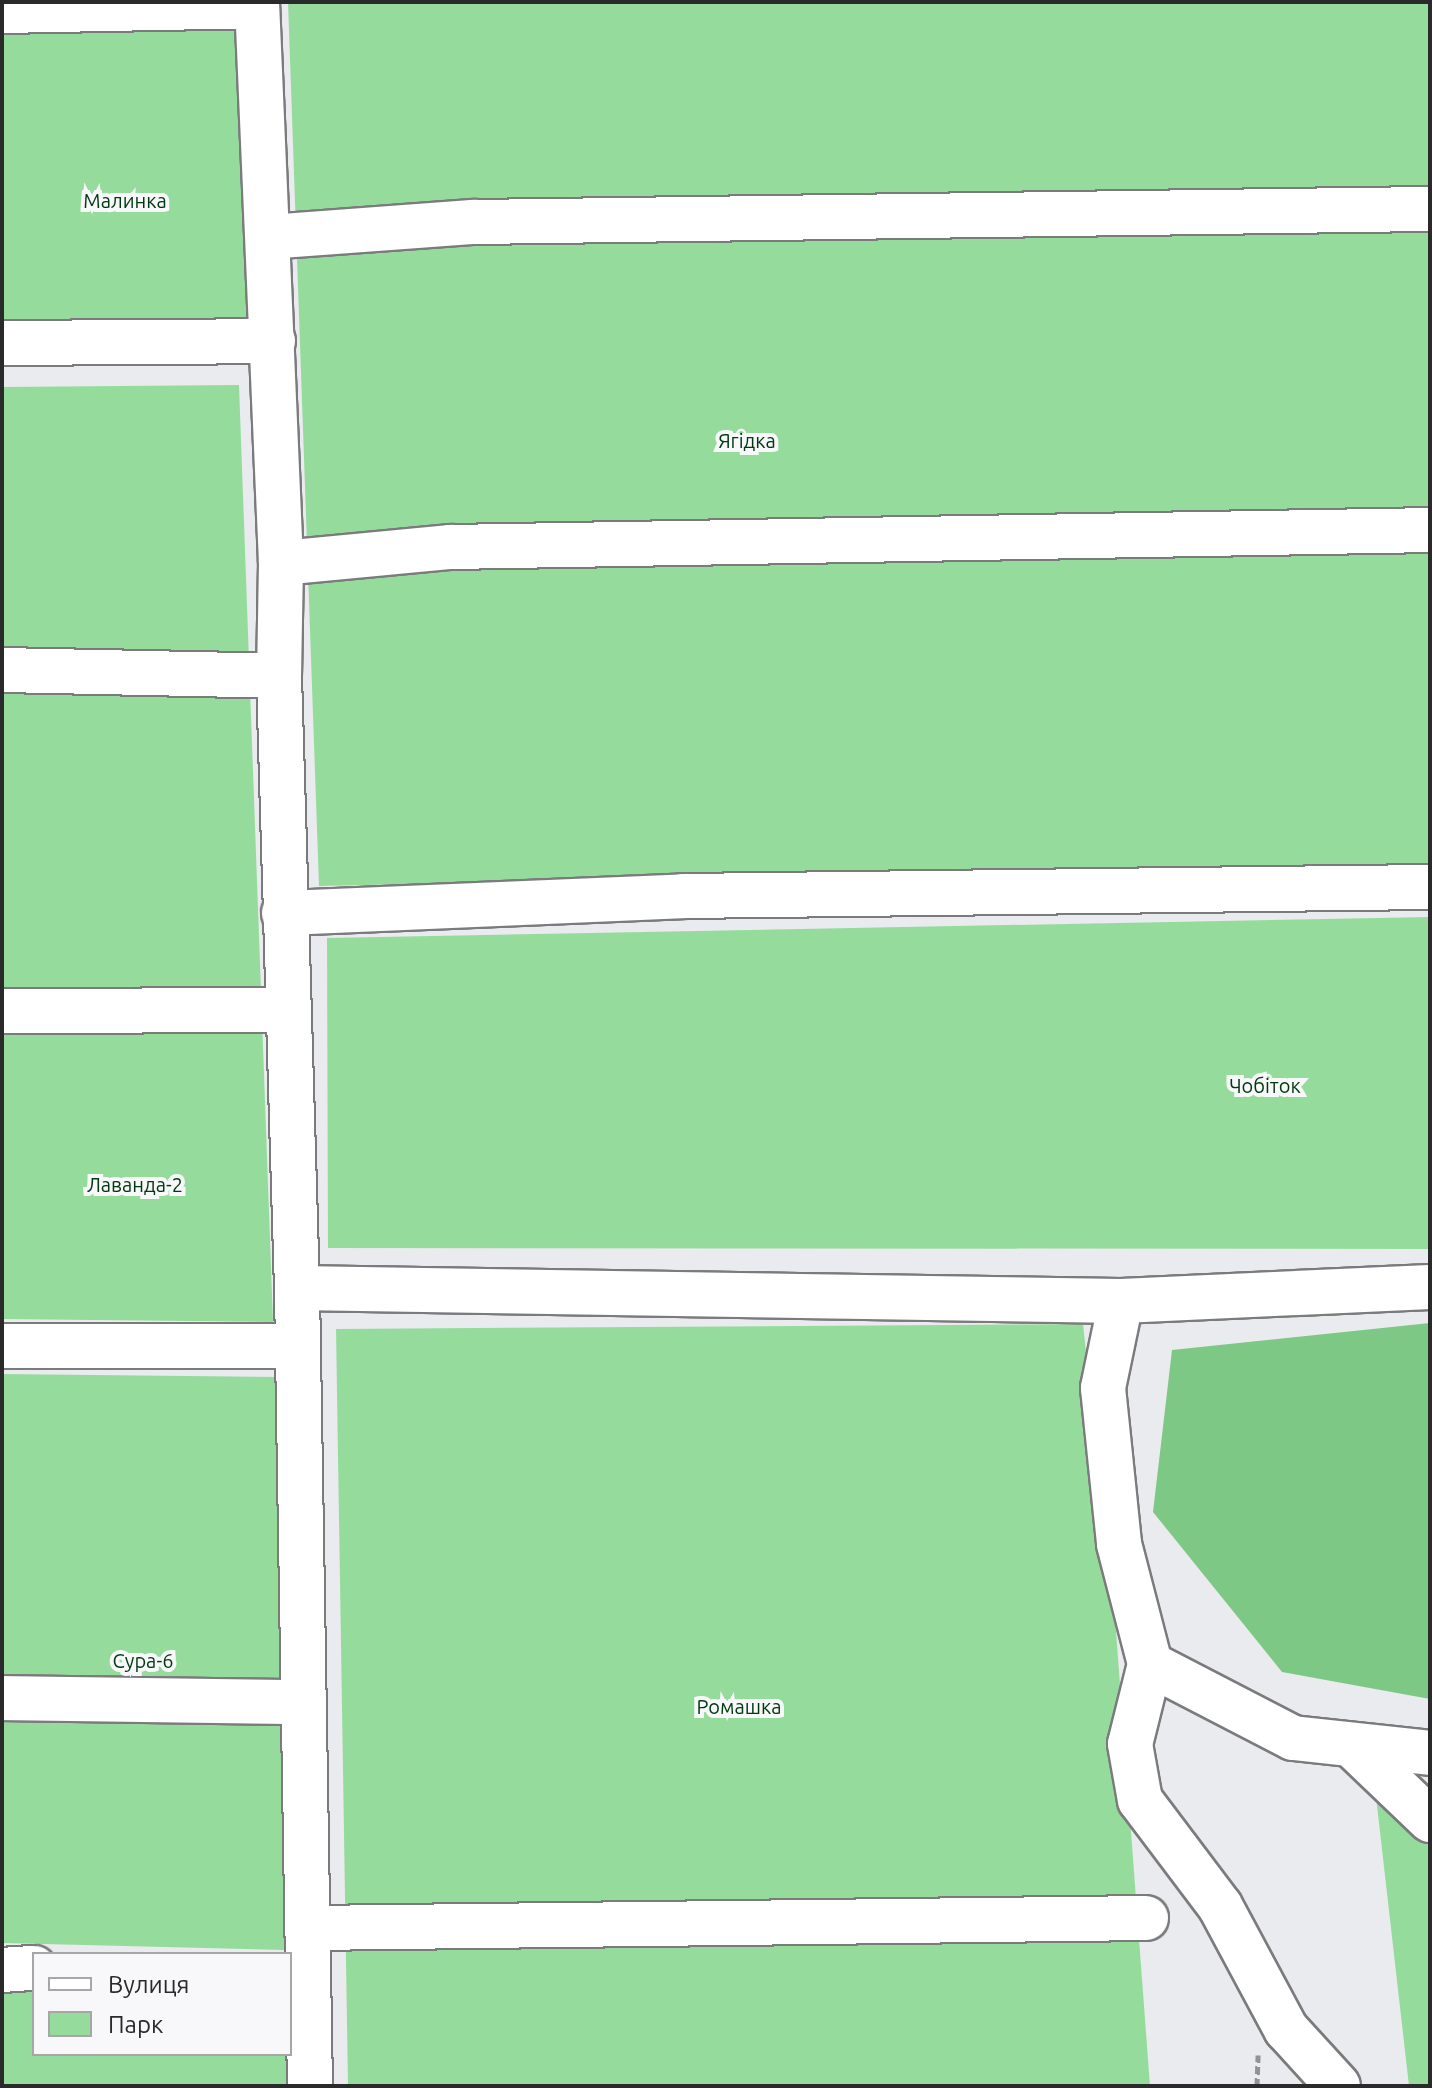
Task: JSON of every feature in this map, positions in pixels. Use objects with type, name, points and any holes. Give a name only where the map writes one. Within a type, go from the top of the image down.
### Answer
[{"type":"street","points":[[2,11],[257,4],[281,563],[279,676],[286,1010],[297,1288],[295,1346],[303,1955],[310,2086]]},
{"type":"street","points":[[268,237],[473,222],[1430,209]]},
{"type":"street","points":[[2,343],[273,341]]},
{"type":"street","points":[[281,563],[465,546],[1430,530]]},
{"type":"street","points":[[2,670],[279,676]]},
{"type":"street","points":[[284,913],[683,896],[1430,887]]},
{"type":"street","points":[[2,1011],[286,1010]]},
{"type":"street","points":[[297,1288],[1121,1301],[1430,1287]]},
{"type":"street","points":[[1121,1301],[1103,1388],[1119,1544],[1150,1664],[1130,1744],[1140,1800],[1220,1906],[1286,2029],[1338,2086]]},
{"type":"street","points":[[2,1346],[295,1346]]},
{"type":"street","points":[[1150,1664],[1293,1738],[1355,1748],[1430,1753]]},
{"type":"street","points":[[2,1698],[301,1702]]},
{"type":"street","points":[[1355,1748],[1430,1820]]},
{"type":"street","points":[[303,1955],[1146,1918]]},
{"type":"street","points":[[2,1970],[32,1968]]},
{"type":"green space","name":"Малинка","points":[[2,2],[242,2],[251,324],[2,325]]},
{"type":"green space","name":"Ягідка","points":[[288,2],[1430,2],[1430,863],[319,886]]},
{"type":"green space","name":"Лаванда-2","points":[[239,385],[273,1322],[2,1319],[2,387]]},
{"type":"green space","name":"Чобіток","points":[[1430,917],[1430,1249],[328,1248],[327,938]]},
{"type":"green space","points":[[1430,1323],[1430,1699],[1282,1672],[1153,1512],[1172,1350]]},
{"type":"green space","name":"Ромашка","points":[[1083,1324],[1116,1631],[1150,2086],[348,2086],[336,1329]]},
{"type":"green space","name":"Сура-6","points":[[2,1374],[282,1377],[284,1950],[2,1943]]},
{"type":"green space","points":[[1430,1785],[1430,2086],[1409,2086],[1375,1788]]},
{"type":"green space","points":[[32,1991],[32,2056],[290,2056],[294,2086],[2,2086],[2,1992]]}]
